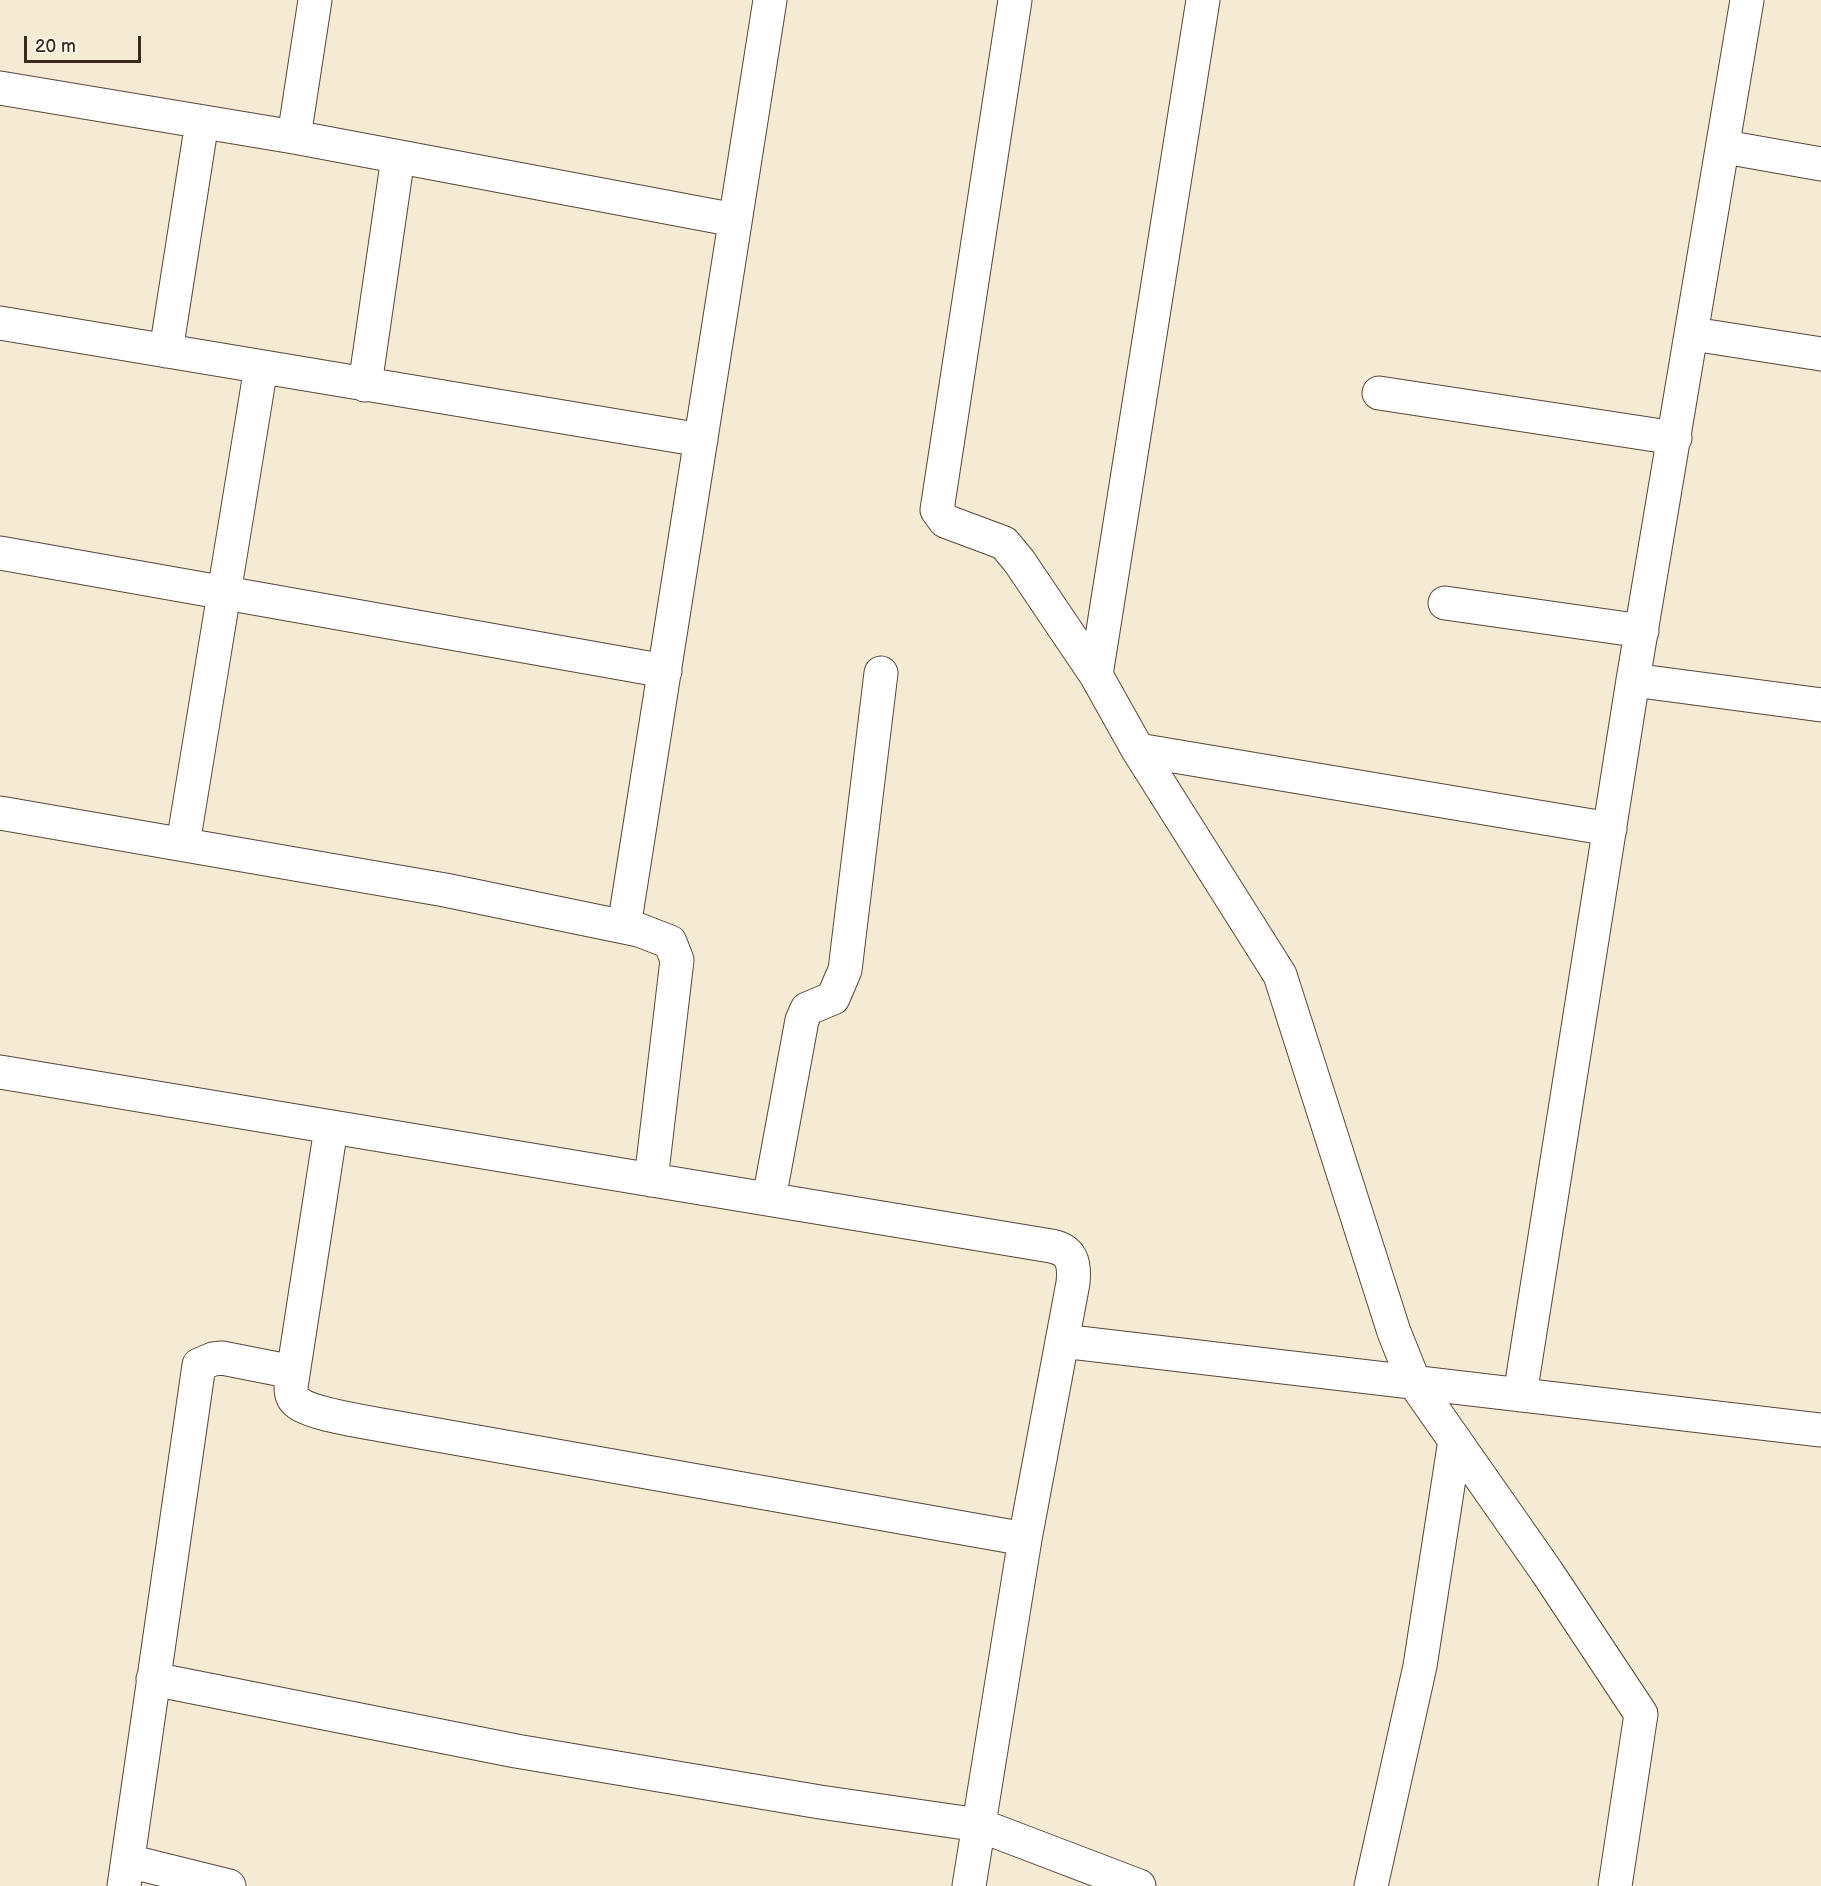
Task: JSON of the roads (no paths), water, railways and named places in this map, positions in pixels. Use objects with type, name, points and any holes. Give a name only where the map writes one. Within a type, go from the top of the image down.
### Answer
[{"type":"street","points":[[294,137],[315,0]]},
{"type":"street","points":[[624,927],[770,0]]},
{"type":"street","points":[[1015,0],[937,510],[945,521],[1004,543],[1019,561],[1096,675],[1138,750],[1280,975],[1394,1332],[1414,1382],[1554,1582],[1641,1714],[1615,1886]]},
{"type":"street","points":[[1096,675],[1203,0]]},
{"type":"street","points":[[1520,1395],[1633,680],[1725,147],[1747,0]]},
{"type":"street","points":[[0,88],[294,137],[735,220]]},
{"type":"street","points":[[166,351],[202,122]]},
{"type":"street","points":[[1725,147],[1821,164]]},
{"type":"street","points":[[365,385],[398,157]]},
{"type":"street","points":[[0,323],[701,440]]},
{"type":"street","points":[[1693,334],[1821,354]]},
{"type":"street","points":[[183,844],[226,593],[261,367]]},
{"type":"street","points":[[1379,393],[1675,438]]},
{"type":"street","points":[[0,553],[665,671]]},
{"type":"street","points":[[1445,603],[1642,631]]},
{"type":"street","points":[[769,1199],[802,1020],[807,1009],[833,998],[845,970],[881,673]]},
{"type":"street","points":[[1633,680],[1821,705]]},
{"type":"street","points":[[1138,750],[1610,830]]},
{"type":"street","points":[[0,813],[446,890],[624,927],[652,934],[670,942],[677,960],[651,1180]]},
{"type":"street","points":[[0,1072],[1060,1248],[1071,1257],[1075,1270],[1025,1539],[969,1886]]},
{"type":"street","points":[[332,1128],[293,1372],[291,1395],[298,1404],[398,1428],[1025,1539]]},
{"type":"street","points":[[1062,1341],[1821,1430]]},
{"type":"street","points":[[229,1886],[126,1874],[199,1365],[222,1358],[293,1372]]},
{"type":"street","points":[[1371,1886],[1420,1666],[1455,1440]]},
{"type":"street","points":[[153,1679],[528,1753],[820,1802],[979,1825],[1139,1886]]}]
